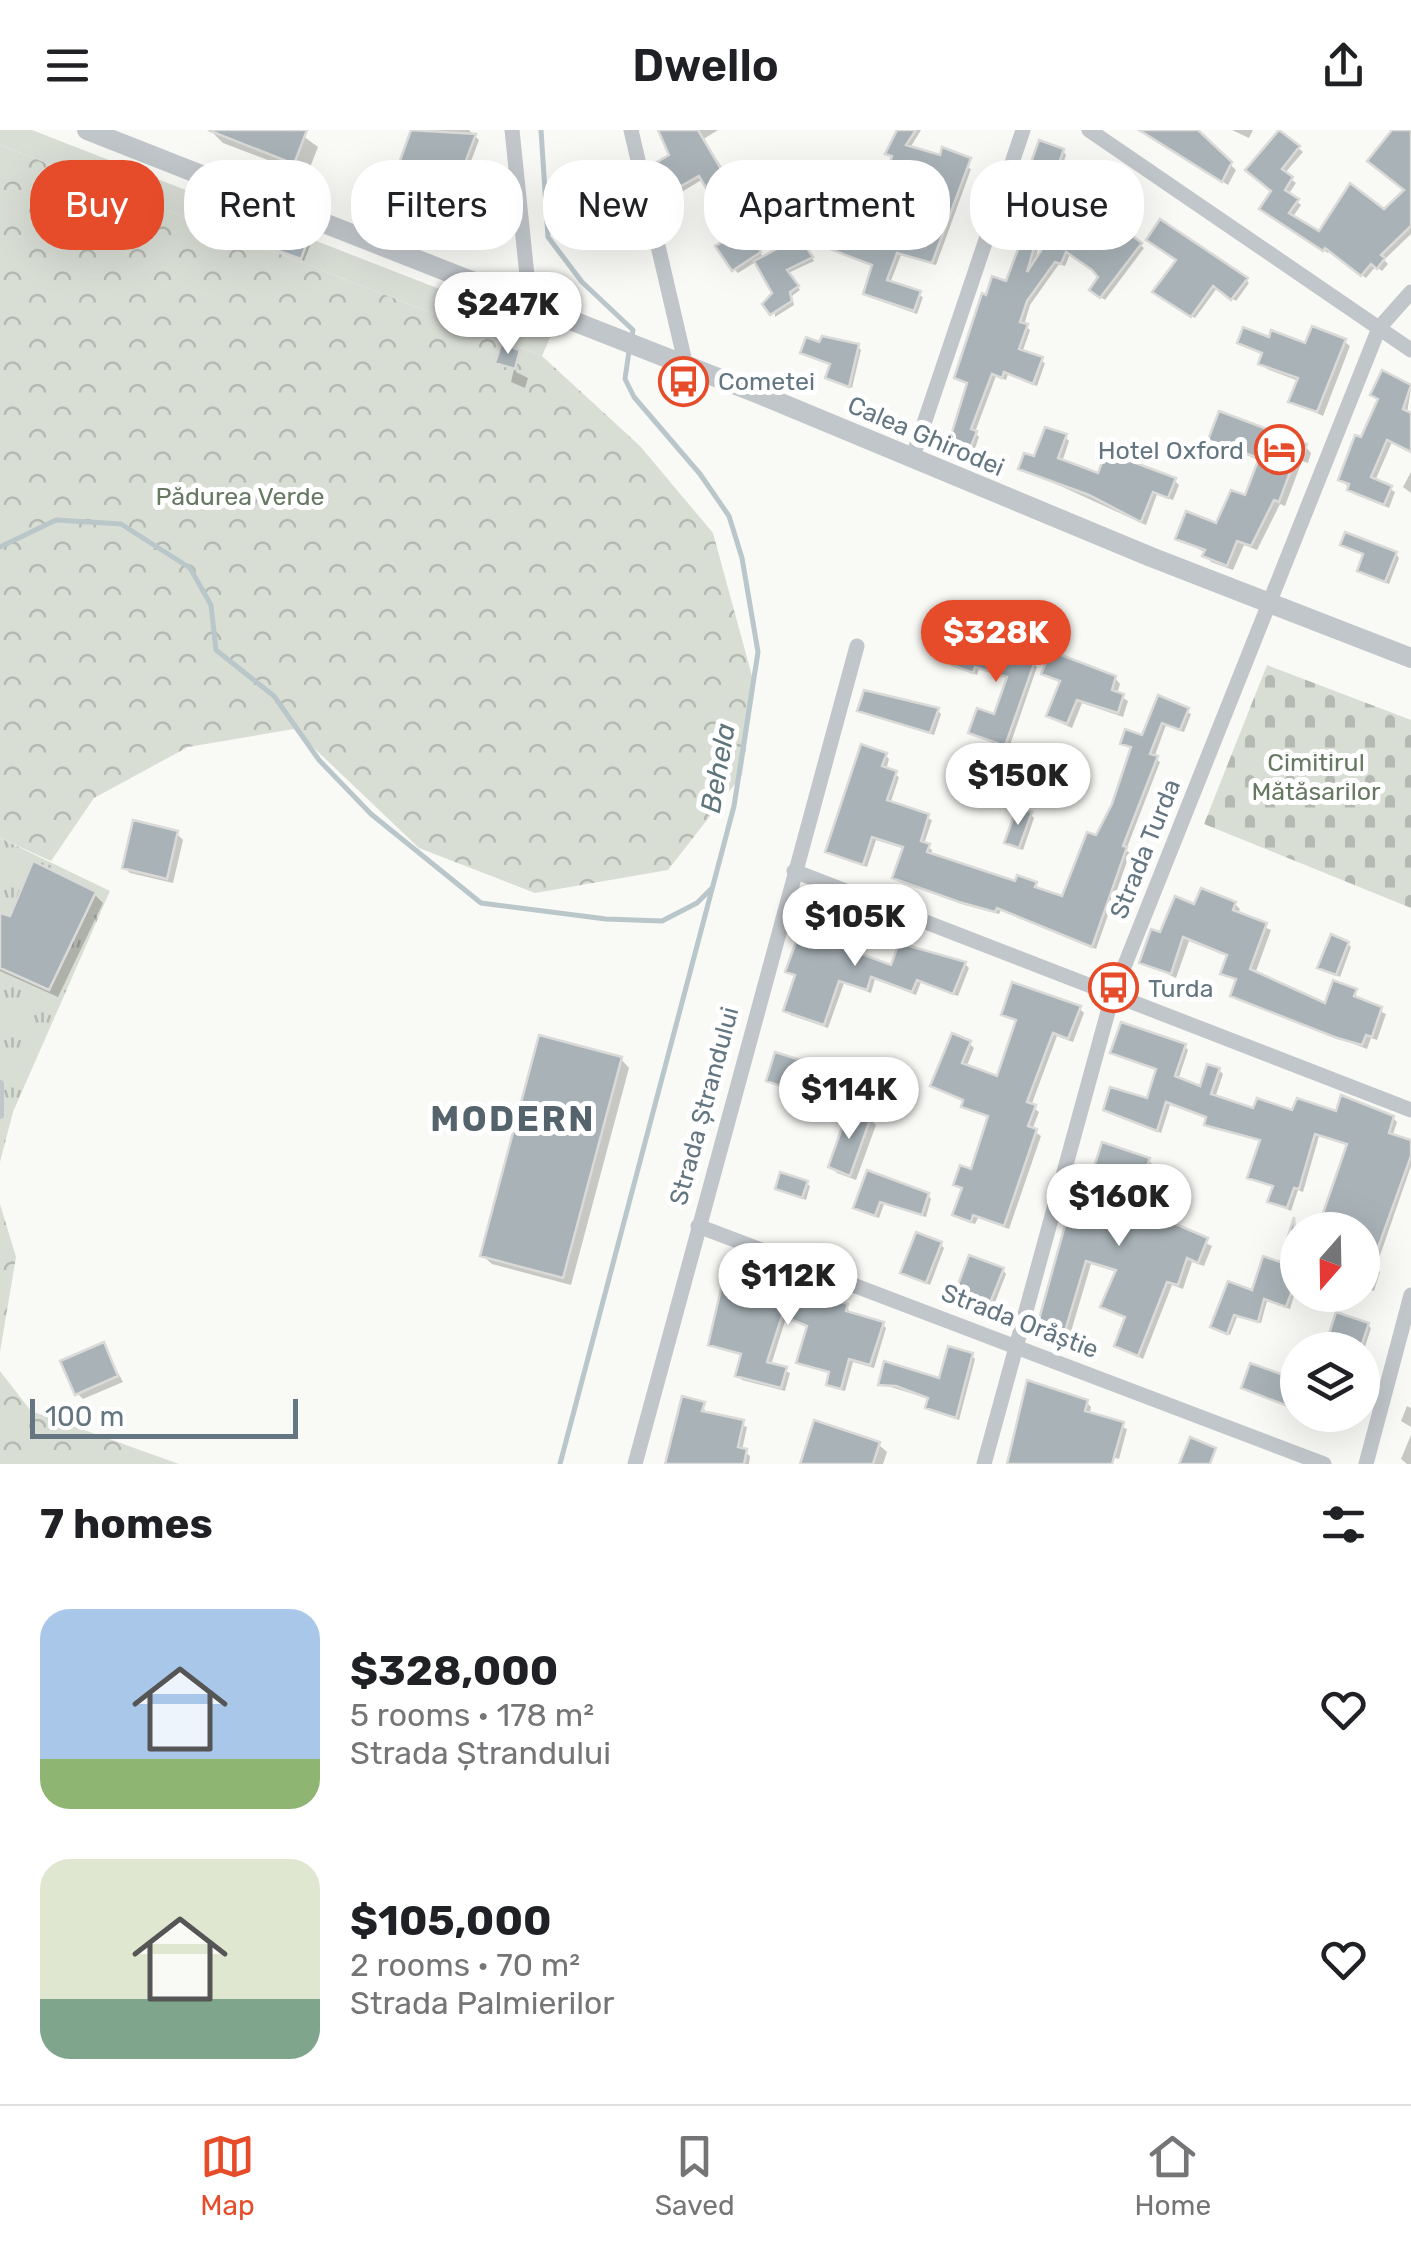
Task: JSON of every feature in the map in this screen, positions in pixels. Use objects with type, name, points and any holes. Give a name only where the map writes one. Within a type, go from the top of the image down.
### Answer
[{"type":"street","points":[[512,130],[530,304]]},
{"type":"street","points":[[631,130],[686,366]]},
{"type":"street","points":[[913,456],[1023,130]]},
{"type":"street","points":[[1090,130],[1411,350]]},
{"type":"street","name":"Calea Ghirodei","points":[[93,131],[1411,658]]},
{"type":"street","points":[[1379,328],[1411,292]]},
{"type":"street","name":"Strada Turda","points":[[984,1464],[1112,997],[1379,328]]},
{"type":"street","name":"Strada Ștrandului","points":[[635,1464],[857,646]]},
{"type":"street","points":[[794,871],[1411,1110]]},
{"type":"street","name":"Strada Orăștie","points":[[698,1226],[1324,1464]]},
{"type":"street","points":[[1366,1464],[1411,1295]]},
{"type":"lane","points":[[0,1084],[0,1115]]},
{"type":"green space","points":[[0,130],[32,130],[109,160],[39,160],[0,145]]},
{"type":"green space","name":"Pădurea Verde","points":[[0,145],[39,160],[30,160],[30,250],[164,250],[164,209],[184,217],[184,250],[270,250],[542,356],[640,446],[713,533],[755,687],[742,775],[668,870],[535,893],[419,848],[294,729],[188,747],[94,798],[51,861],[0,838]]},
{"type":"green space","points":[[164,182],[184,189],[184,217],[164,209]]},
{"type":"green space","points":[[331,247],[552,333],[542,356],[270,250],[331,250]]},
{"type":"green space","name":"Cimitirul Mătăsarilor","points":[[1267,665],[1411,720],[1411,908],[1204,824]]},
{"type":"green space","points":[[0,838],[110,891],[13,1112],[0,1162]]},
{"type":"green space","points":[[0,1204],[16,1257],[0,1352]]},
{"type":"green space","points":[[0,1371],[31,1411],[179,1464],[0,1464]]},
{"type":"building","points":[[208,130],[307,130],[296,160],[284,160]]},
{"type":"building","points":[[411,130],[476,134],[466,160],[400,160]]},
{"type":"building","points":[[658,130],[698,130],[716,160],[704,160],[704,185],[699,176],[684,184],[684,160],[660,160],[669,155]]},
{"type":"building","points":[[897,130],[916,130],[906,145],[940,155],[942,147],[971,158],[950,215],[950,160],[891,160],[892,156],[885,154]]},
{"type":"building","points":[[1139,130],[1198,130],[1232,162],[1222,182]]},
{"type":"building","points":[[1279,130],[1300,146],[1282,169],[1293,177],[1285,190],[1299,199],[1289,213],[1319,231],[1350,183],[1384,209],[1404,190],[1367,161],[1392,130],[1411,130],[1411,226],[1381,255],[1385,258],[1377,269],[1371,264],[1361,276],[1325,248],[1323,251],[1259,209],[1271,191],[1245,170]]},
{"type":"building","points":[[1039,140],[1064,149],[1060,160],[1032,160]]},
{"type":"building","points":[[1160,219],[1248,278],[1231,300],[1213,286],[1191,317],[1152,292],[1176,260],[1146,240]]},
{"type":"building","points":[[276,250],[304,250],[301,259]]},
{"type":"building","points":[[718,250],[760,250],[761,252],[732,271]]},
{"type":"building","points":[[775,250],[808,250],[813,257],[787,270],[799,286],[790,292],[792,301],[770,315],[762,304],[772,293],[754,261]]},
{"type":"building","points":[[832,250],[937,250],[932,263],[897,253],[887,280],[921,291],[914,311],[863,294],[872,265]]},
{"type":"building","points":[[1018,250],[1033,250],[1027,272],[1041,250],[1137,250],[1100,298],[1089,290],[1098,277],[1092,270],[1066,252],[1061,264],[1055,262],[1027,301],[1020,322],[1028,324],[1019,349],[1043,357],[1033,384],[1004,372],[1002,378],[992,374],[971,429],[977,431],[970,449],[949,442],[967,383],[954,378],[982,293],[986,295],[992,276],[1006,281]]},
{"type":"building","points":[[1312,326],[1346,339],[1317,412],[1288,402],[1298,378],[1258,364],[1262,353],[1237,343],[1243,327],[1269,337],[1271,330],[1305,343]]},
{"type":"building","points":[[822,336],[859,344],[849,387],[825,378],[830,364],[800,353],[806,337],[819,342]]},
{"type":"building","points":[[501,344],[520,350],[515,369],[495,363]]},
{"type":"building","points":[[1382,370],[1411,385],[1403,409],[1411,413],[1411,452],[1387,440],[1371,477],[1392,486],[1384,505],[1347,490],[1349,484],[1338,480],[1355,435],[1361,437],[1378,399],[1370,395]]},
{"type":"building","points":[[1219,411],[1307,444],[1302,458],[1296,456],[1279,502],[1274,500],[1251,546],[1237,541],[1227,566],[1202,556],[1205,550],[1175,539],[1186,511],[1216,523],[1231,490],[1245,495],[1259,458],[1208,440]]},
{"type":"building","points":[[1045,427],[1067,434],[1058,458],[1098,473],[1106,452],[1176,478],[1168,498],[1153,492],[1141,522],[1089,495],[1018,469],[1024,453],[1034,456]]},
{"type":"building","points":[[1345,532],[1397,552],[1385,582],[1357,571],[1363,554],[1340,545]]},
{"type":"building","points":[[964,633],[1035,661],[1005,746],[968,733],[977,708],[994,714],[1007,677],[975,667],[973,673],[952,665]]},
{"type":"building","points":[[1051,651],[1116,676],[1112,690],[1124,694],[1118,713],[1077,700],[1067,724],[1046,716],[1060,681],[1041,674]]},
{"type":"building","points":[[864,690],[939,708],[930,733],[857,711]]},
{"type":"building","points":[[1158,695],[1189,708],[1180,730],[1162,723],[1150,754],[1158,756],[1123,846],[1127,847],[1092,947],[997,908],[995,912],[959,902],[892,878],[903,847],[872,837],[863,865],[825,852],[861,744],[887,753],[882,766],[897,771],[887,800],[929,814],[921,841],[930,844],[927,852],[1015,881],[1017,875],[1037,882],[1035,887],[1062,896],[1087,832],[1096,835],[1112,804],[1131,747],[1120,744],[1125,729],[1142,735]]},
{"type":"building","points":[[1017,807],[1032,812],[1019,848],[1004,843]]},
{"type":"building","points":[[133,820],[178,831],[167,879],[122,868]]},
{"type":"building","points":[[33,861],[96,892],[49,990],[0,968],[0,913],[10,916]]},
{"type":"building","points":[[1201,888],[1236,902],[1233,910],[1267,923],[1250,969],[1325,1003],[1333,980],[1357,989],[1354,996],[1382,1007],[1372,1037],[1366,1035],[1362,1045],[1337,1038],[1230,996],[1236,979],[1220,974],[1227,955],[1183,937],[1171,974],[1139,963],[1151,929],[1160,932],[1175,896],[1194,904]]},
{"type":"building","points":[[809,906],[835,915],[826,941],[891,965],[899,943],[966,962],[953,994],[917,980],[912,992],[871,977],[867,990],[839,981],[824,1025],[783,1011],[795,975],[785,972]]},
{"type":"building","points":[[1331,934],[1349,942],[1336,975],[1317,968]]},
{"type":"building","points":[[1012,982],[1081,1006],[1068,1039],[1053,1033],[1027,1102],[1036,1105],[1028,1126],[1037,1129],[1004,1226],[973,1215],[971,1222],[952,1215],[962,1188],[953,1185],[960,1165],[971,1169],[988,1116],[961,1107],[963,1100],[930,1086],[952,1033],[971,1041],[962,1063],[997,1076],[1016,1020],[1001,1015]]},
{"type":"building","points":[[1121,1022],[1186,1044],[1175,1076],[1200,1086],[1207,1064],[1220,1068],[1211,1094],[1253,1108],[1257,1098],[1292,1110],[1297,1098],[1336,1111],[1341,1095],[1394,1116],[1389,1133],[1411,1140],[1411,1156],[1380,1242],[1380,1212],[1323,1212],[1347,1144],[1315,1134],[1299,1189],[1294,1188],[1287,1208],[1267,1202],[1273,1186],[1247,1178],[1260,1140],[1204,1125],[1206,1117],[1166,1102],[1157,1131],[1103,1110],[1110,1087],[1147,1098],[1156,1069],[1110,1053]]},
{"type":"building","points":[[539,1035],[622,1057],[563,1278],[480,1256]]},
{"type":"building","points":[[775,1052],[845,1074],[838,1095],[795,1081],[792,1090],[766,1081]]},
{"type":"building","points":[[849,1108],[871,1117],[850,1176],[828,1167]]},
{"type":"building","points":[[1102,1142],[1150,1158],[1134,1206],[1208,1238],[1198,1263],[1187,1258],[1178,1285],[1167,1282],[1138,1356],[1114,1346],[1125,1317],[1100,1307],[1116,1270],[1086,1261],[1065,1331],[1038,1323],[1072,1200],[1082,1204]]},
{"type":"building","points":[[867,1170],[929,1193],[922,1215],[880,1202],[875,1216],[853,1208]]},
{"type":"building","points":[[780,1172],[808,1181],[802,1198],[775,1189]]},
{"type":"building","points":[[916,1232],[942,1242],[926,1283],[900,1273]]},
{"type":"building","points":[[969,1255],[1004,1268],[990,1303],[956,1290]]},
{"type":"building","points":[[1263,1256],[1280,1262],[1280,1305],[1264,1299],[1258,1322],[1234,1315],[1227,1334],[1210,1327],[1228,1281],[1252,1290]]},
{"type":"building","points":[[727,1263],[848,1304],[846,1311],[884,1322],[870,1365],[849,1359],[841,1389],[826,1385],[829,1372],[796,1363],[807,1326],[782,1316],[767,1362],[787,1367],[781,1388],[735,1376],[741,1354],[708,1345]]},
{"type":"building","points":[[1336,1312],[1369,1323],[1366,1332],[1330,1332]]},
{"type":"building","points":[[104,1342],[118,1376],[75,1395],[60,1361]]},
{"type":"building","points":[[948,1346],[973,1353],[956,1418],[925,1408],[928,1398],[896,1386],[878,1385],[884,1361],[939,1378]]},
{"type":"building","points":[[1250,1363],[1280,1374],[1280,1403],[1241,1388]]},
{"type":"building","points":[[1027,1380],[1088,1400],[1085,1411],[1124,1422],[1112,1464],[1007,1464]]},
{"type":"building","points":[[682,1396],[705,1402],[702,1411],[744,1420],[738,1447],[747,1449],[744,1464],[665,1464]]},
{"type":"building","points":[[814,1420],[880,1442],[873,1464],[800,1464]]},
{"type":"building","points":[[1190,1437],[1216,1448],[1210,1464],[1179,1464]]},
{"type":"waterway","name":"Behela","points":[[541,130],[548,237],[582,282],[633,330],[631,340]]},
{"type":"waterway","name":"Behela","points":[[560,1464],[734,806],[758,652],[742,558],[729,516],[700,474],[634,397],[625,379],[629,351]]},
{"type":"waterway","points":[[0,547],[56,520],[121,524],[190,568],[211,605],[216,650],[274,696],[319,760],[371,814],[481,903],[606,919],[662,921],[697,903],[711,889]]},
{"type":"place","name":"Cometei","points":[[683,381]]},
{"type":"place","name":"Hotel Oxford","points":[[1279,450]]},
{"type":"place","name":"Turda","points":[[1113,988]]},
{"type":"district","name":"MODERN","points":[[513,1119]]}]
